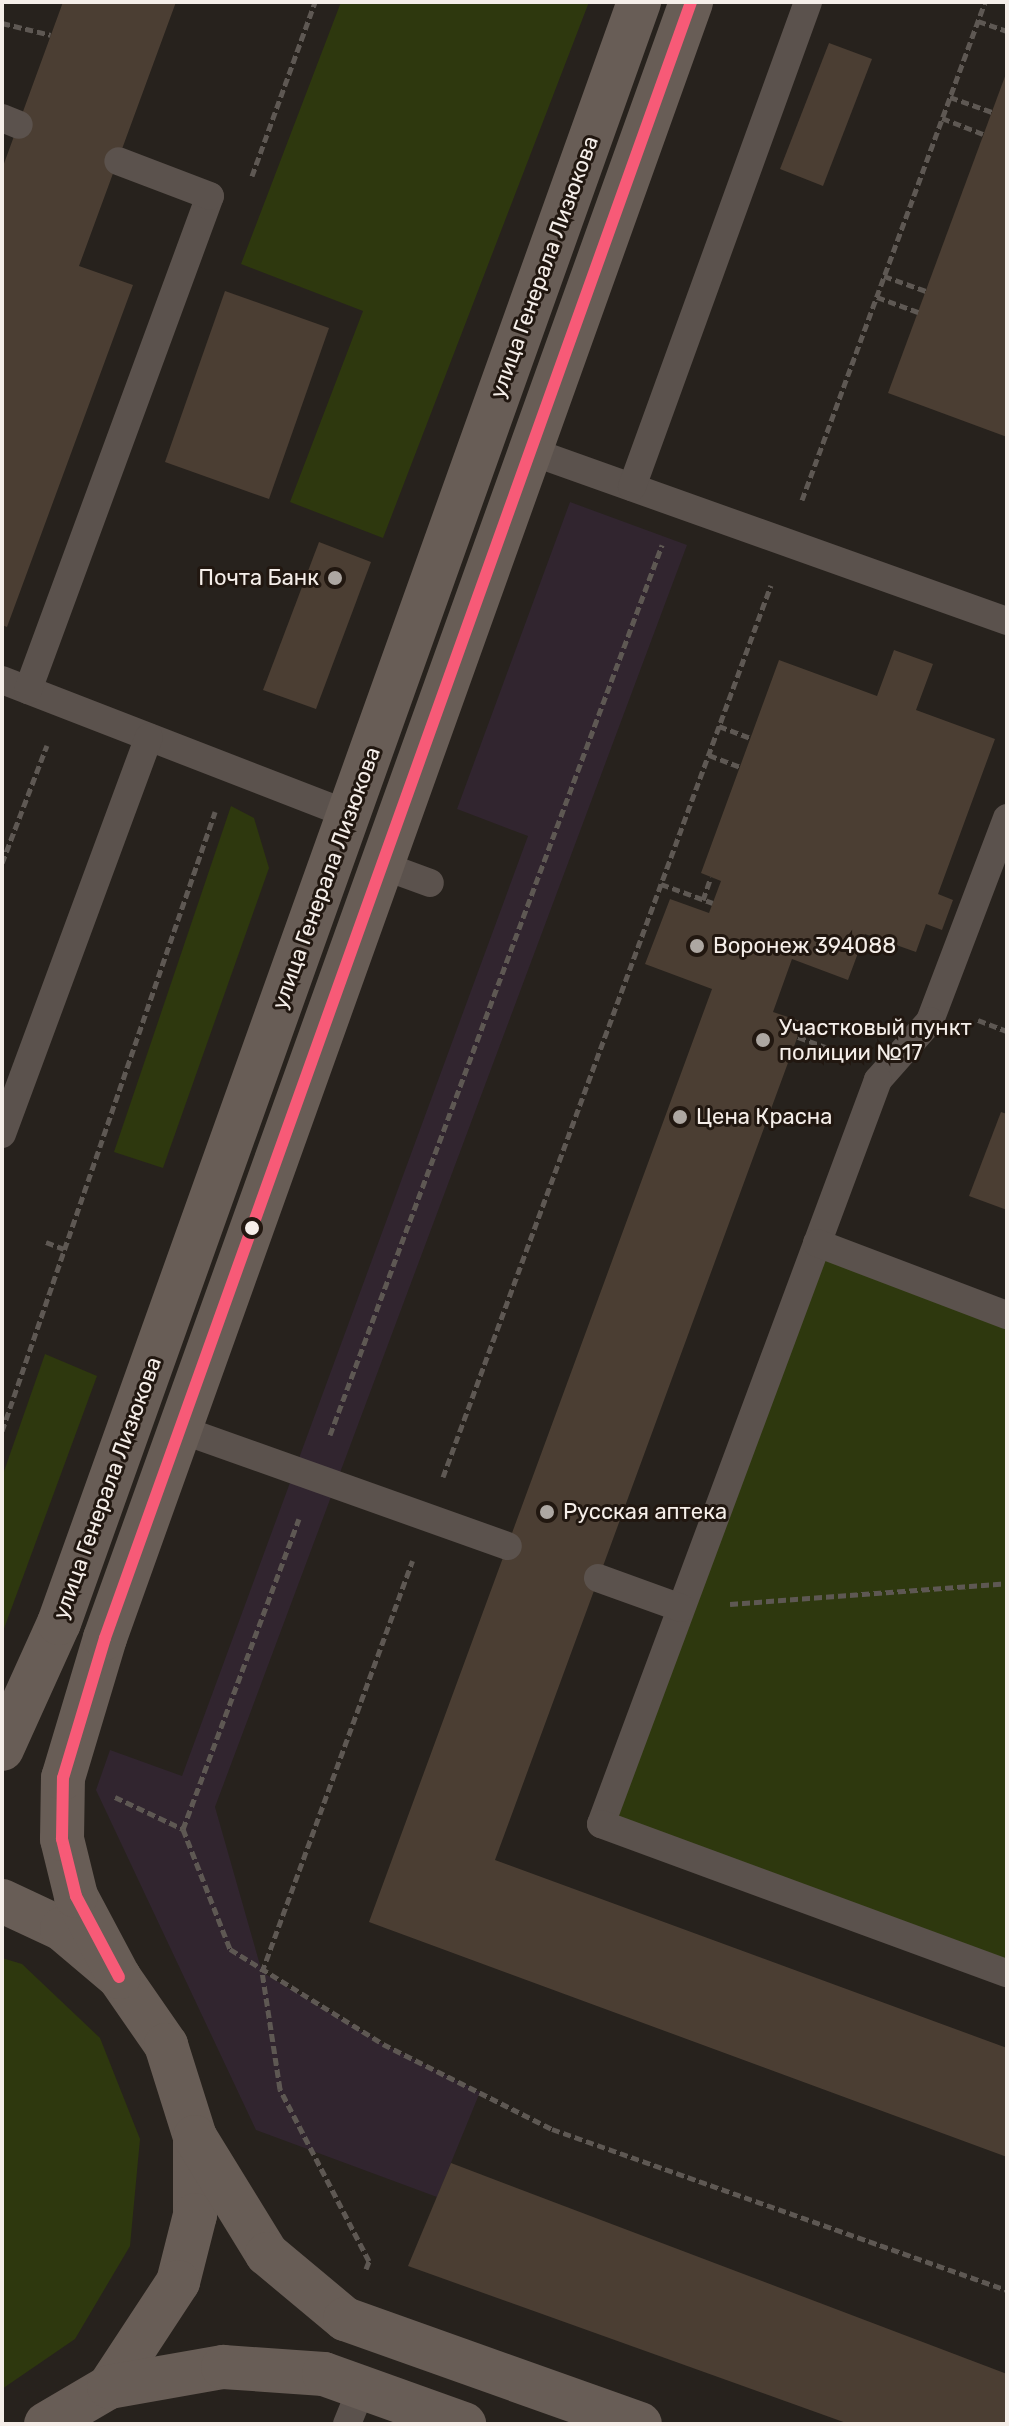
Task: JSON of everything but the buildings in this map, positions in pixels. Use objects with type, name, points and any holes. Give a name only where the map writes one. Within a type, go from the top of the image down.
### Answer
[{"type":"main road","name":"улица Генерала Лизюкова","points":[[2,1749],[59,1623],[639,2]]},
{"type":"main road","points":[[640,2424],[345,2319],[267,2254],[195,2137],[166,2045],[119,1977],[76,1896],[62,1839],[63,1778],[105,1638],[691,2]]},
{"type":"main road","points":[[2,1901],[62,1929],[119,1977]]},
{"type":"main road","points":[[109,2387],[178,2282],[195,2215],[195,2137]]},
{"type":"main road","points":[[46,2424],[109,2387],[223,2367],[324,2374],[355,2406],[464,2424]]},
{"type":"lane","points":[[632,487],[808,2]]},
{"type":"lane","points":[[118,161],[210,196],[15,685],[348,814]]},
{"type":"lane","points":[[530,451],[1007,621]]},
{"type":"lane","points":[[2,1134],[149,737]]},
{"type":"lane","points":[[1007,818],[930,1021],[878,1080],[601,1824],[1007,1973]]},
{"type":"lane","points":[[381,865],[430,883]]},
{"type":"lane","points":[[817,1243],[1007,1315]]},
{"type":"lane","points":[[179,1429],[508,1546]]},
{"type":"lane","points":[[598,1578],[681,1608]]},
{"type":"path","points":[[360,2283],[369,2261],[280,2089],[262,1972],[985,2]]},
{"type":"path","points":[[978,21],[1007,31]]},
{"type":"path","points":[[2,23],[51,35]]},
{"type":"path","points":[[950,97],[992,112]]},
{"type":"path","points":[[942,118],[983,134]]},
{"type":"path","points":[[884,276],[926,291]]},
{"type":"path","points":[[877,297],[918,312]]},
{"type":"path","points":[[677,504],[183,1829],[230,1949],[262,1972],[383,2044],[552,2129],[1007,2290]]},
{"type":"path","points":[[719,726],[751,738]]},
{"type":"path","points":[[2,863],[50,737]]},
{"type":"path","points":[[709,755],[741,767]]},
{"type":"path","points":[[2,1431],[218,801]]},
{"type":"path","points":[[703,900],[711,877]]},
{"type":"path","points":[[661,884],[713,903]]},
{"type":"path","points":[[46,1242],[64,1249]]},
{"type":"path","points":[[681,1608],[1007,1583]]},
{"type":"path","points":[[111,1796],[183,1829]]},
{"type":"shaded area","points":[[570,502],[687,545],[215,1807],[262,1972],[383,2044],[480,2092],[437,2197],[256,2130],[96,1790],[110,1750],[182,1776],[528,836],[457,809]]},
{"type":"green space","points":[[341,2],[589,2],[383,538],[290,502],[363,311],[241,264]]},
{"type":"green space","points":[[231,806],[254,818],[269,868],[163,1168],[114,1152]]},
{"type":"green space","points":[[817,1243],[1007,1315],[1007,1973],[601,1824]]},
{"type":"green space","points":[[45,1354],[97,1376],[2,1634],[2,1477]]},
{"type":"green space","points":[[2,1958],[22,1964],[100,2038],[140,2139],[130,2246],[75,2339],[2,2389]]},
{"type":"transit line","points":[[119,1977],[76,1896],[62,1839],[63,1778],[105,1638],[691,2]]},
{"type":"place","name":"Почта Банк","points":[[335,578]]},
{"type":"place","name":"Воронеж 394088","points":[[697,946]]},
{"type":"place","name":"Участковый пункт полиции №17","points":[[763,1040]]},
{"type":"place","name":"Цена Красна","points":[[680,1117]]},
{"type":"place","name":"Русская аптека","points":[[547,1512]]}]
